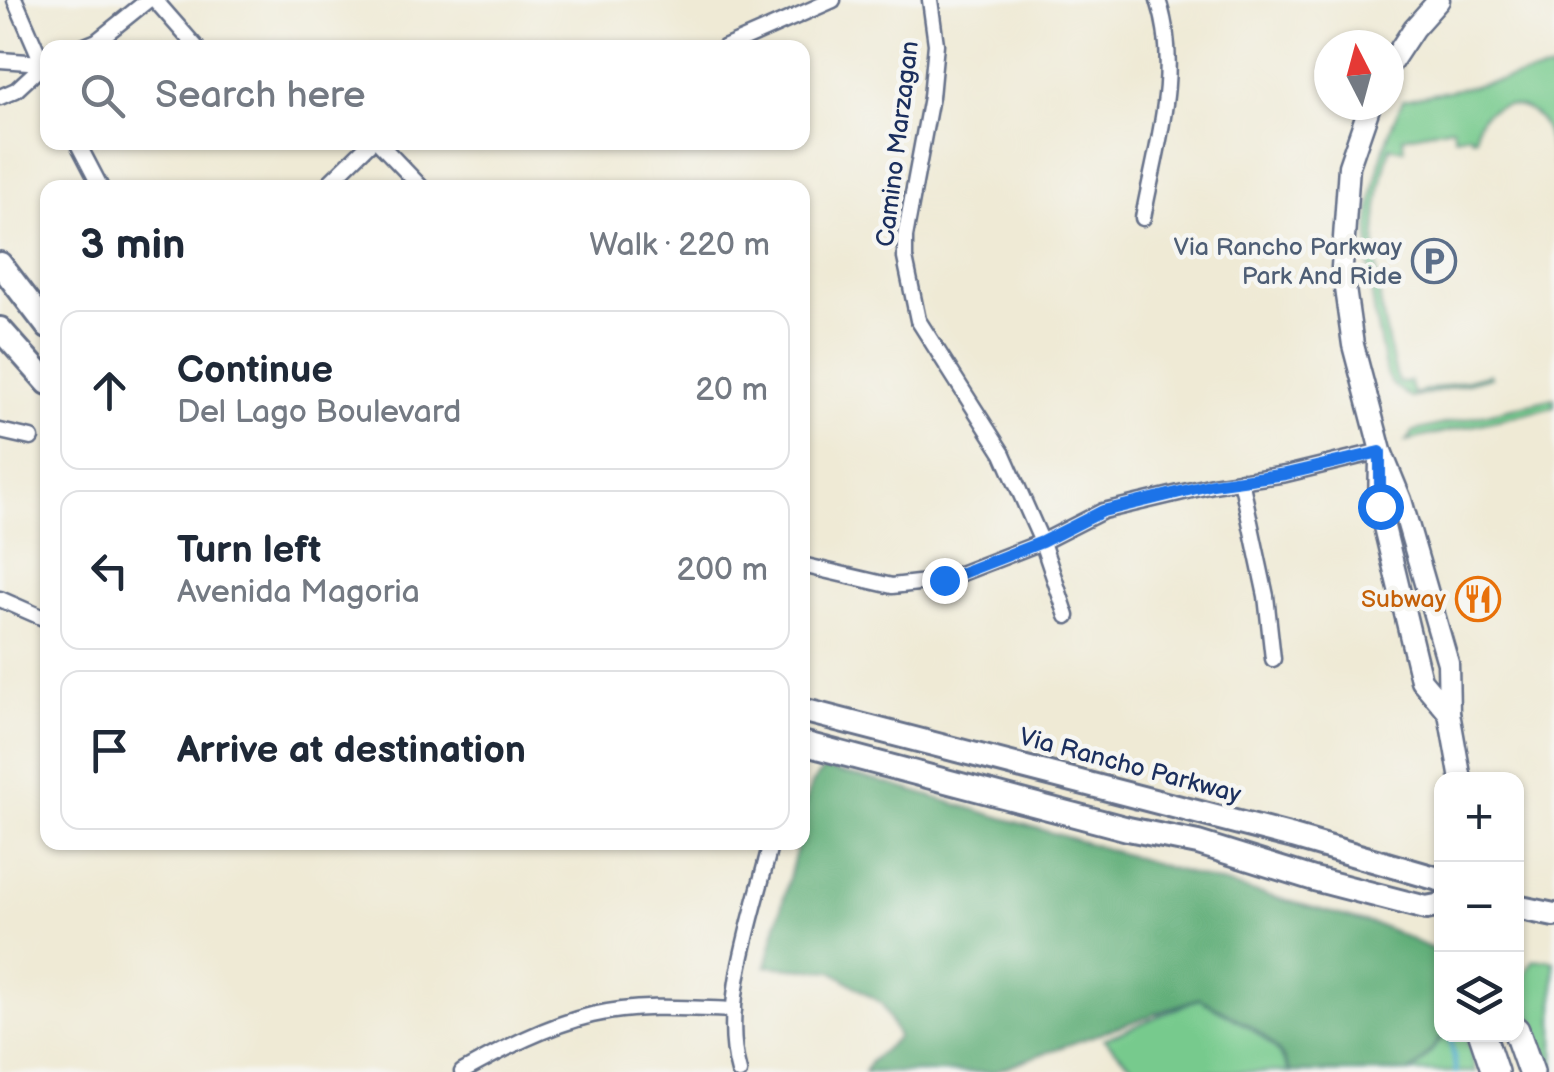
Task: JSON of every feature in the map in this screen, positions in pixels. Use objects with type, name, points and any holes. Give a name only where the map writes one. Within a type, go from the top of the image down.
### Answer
[{"type":"highway","points":[[1485,1042],[1495,1072]]},
{"type":"highway","points":[[1520,1042],[1531,1072]]},
{"type":"main road","points":[[1404,43],[1440,0]]},
{"type":"main road","points":[[1365,120],[1350,166],[1342,267],[1353,346],[1380,452],[1401,500],[1448,663],[1449,713],[1460,772]]},
{"type":"main road","points":[[0,264],[40,316]]},
{"type":"main road","points":[[0,328],[40,375]]},
{"type":"main road","points":[[1380,452],[1380,506],[1421,680],[1449,713]]},
{"type":"main road","name":"Via Rancho Parkway","points":[[810,715],[1292,837],[1434,878]]},
{"type":"main road","points":[[810,745],[1128,830],[1198,842],[1314,879],[1426,908],[1434,906]]},
{"type":"main road","points":[[1524,909],[1554,915]]},
{"type":"street","points":[[16,0],[40,54]]},
{"type":"street","points":[[97,40],[152,0],[190,40]]},
{"type":"street","points":[[742,40],[833,0]]},
{"type":"street","name":"Camino Marzagan","points":[[930,0],[936,44],[931,97],[904,237],[918,320],[1003,454],[1042,542],[1068,616]]},
{"type":"street","points":[[1143,218],[1168,87],[1166,23],[1158,0]]},
{"type":"street","points":[[0,60],[40,66]]},
{"type":"street","points":[[0,97],[40,72]]},
{"type":"street","points":[[82,150],[97,180]]},
{"type":"street","points":[[333,180],[366,150]]},
{"type":"street","points":[[383,150],[414,180]]},
{"type":"street","points":[[0,431],[31,438]]},
{"type":"street","points":[[810,567],[892,586],[944,580],[1042,542],[1103,511],[1380,452]]},
{"type":"street","points":[[1240,480],[1266,596],[1273,659]]},
{"type":"street","points":[[0,599],[40,616]]},
{"type":"street","points":[[739,1072],[733,1052],[736,986],[770,850]]},
{"type":"street","points":[[462,1072],[510,1045],[592,1015],[656,1007],[734,1010]]},
{"type":"green space","points":[[1552,70],[1554,167],[1540,120],[1517,106],[1488,112],[1481,118],[1476,137],[1455,137],[1452,127],[1403,137],[1404,150],[1390,147],[1378,209],[1376,266],[1398,383],[1410,381],[1414,394],[1490,374],[1491,377],[1411,398],[1393,385],[1386,371],[1374,310],[1369,249],[1381,159],[1394,120],[1404,120],[1404,100]]},
{"type":"green space","points":[[1554,398],[1554,407],[1406,441],[1414,431]]},
{"type":"green space","points":[[824,769],[879,781],[1210,880],[1384,927],[1434,950],[1434,1042],[1437,1042],[1408,1072],[1290,1072],[1264,1037],[1199,998],[992,1072],[865,1072],[871,1061],[898,1037],[882,1004],[832,971],[766,966],[796,850],[810,850],[812,785]]},
{"type":"green space","points":[[1534,960],[1554,961],[1554,1072],[1535,1029],[1525,981]]},
{"type":"green space","points":[[1199,999],[1263,1038],[1283,1059],[1289,1072],[1139,1072],[1104,1039]]},
{"type":"green space","points":[[1439,1042],[1468,1042],[1476,1072],[1411,1072]]},
{"type":"waterway","points":[[1451,1042],[1456,1072]]},
{"type":"place","name":"Via Rancho Parkway Park And Ride","points":[[1434,261]]},
{"type":"place","name":"Subway","points":[[1478,599]]},
{"type":"route","points":[[944,580],[1042,542],[1103,511],[1213,484],[1286,474],[1380,452],[1380,506]]}]
